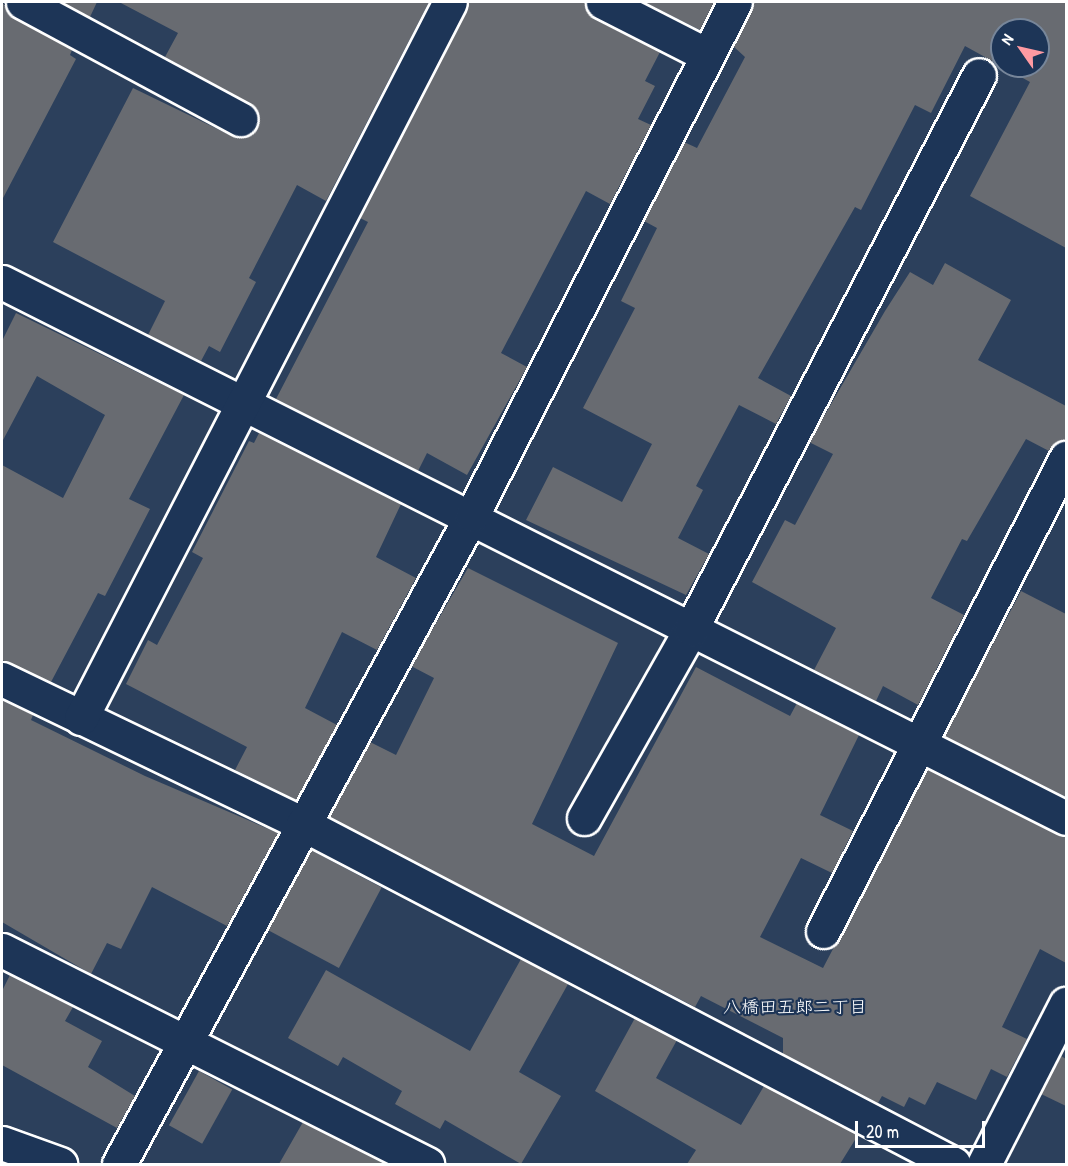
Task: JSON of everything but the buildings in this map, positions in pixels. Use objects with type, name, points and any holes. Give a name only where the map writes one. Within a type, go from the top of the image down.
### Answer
[{"type":"street","points":[[22,2],[240,119]]},
{"type":"street","points":[[81,718],[242,400],[450,2]]},
{"type":"street","points":[[603,2],[707,55]]},
{"type":"street","points":[[119,1164],[472,515],[735,2]]},
{"type":"street","points":[[584,818],[691,629],[979,75]]},
{"type":"street","points":[[2,282],[472,515],[691,629],[1066,818]]},
{"type":"street","points":[[823,931],[1066,458]]},
{"type":"street","points":[[2,679],[303,824],[954,1164]]},
{"type":"street","points":[[2,950],[426,1164]]},
{"type":"street","points":[[984,1164],[1066,1004]]},
{"type":"street","points":[[2,1143],[60,1164]]},
{"type":"district","name":"八橋田五郎二丁目","points":[[795,1007]]}]
